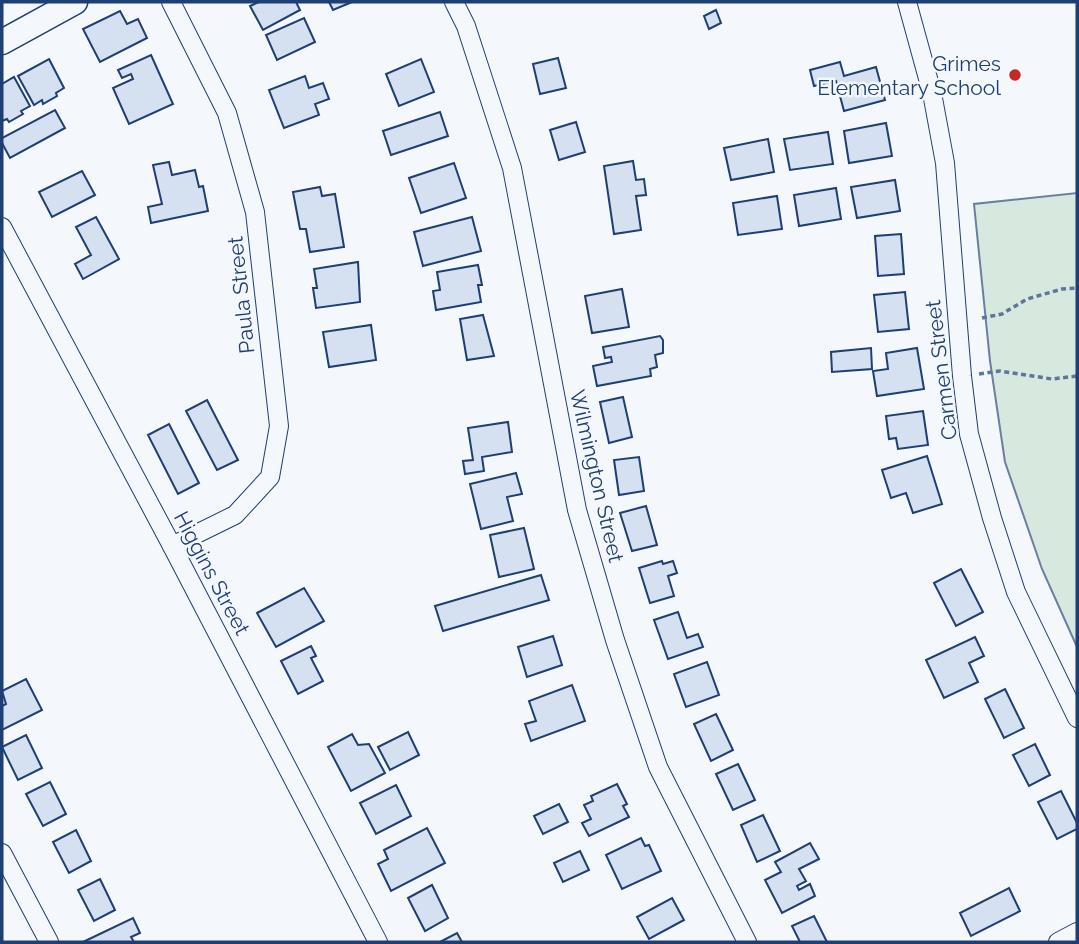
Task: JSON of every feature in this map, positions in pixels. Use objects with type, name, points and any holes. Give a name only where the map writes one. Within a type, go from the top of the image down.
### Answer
[{"type":"street","points":[[2,42],[75,2]]},
{"type":"street","name":"Paula Street","points":[[171,2],[227,113],[255,212],[279,426],[271,477],[234,515],[172,546]]},
{"type":"street","name":"Wilmington Street","points":[[454,2],[466,26],[512,168],[577,510],[615,640],[658,766],[747,942]]},
{"type":"street","name":"Carmen Street","points":[[907,2],[932,93],[945,163],[969,434],[1016,592],[1077,718]]},
{"type":"street","name":"Higgins Street","points":[[2,227],[378,942]]},
{"type":"street","points":[[2,853],[49,942]]},
{"type":"street","points":[[1058,942],[1077,932]]},
{"type":"path","points":[[982,318],[1002,314],[1027,299],[1062,289],[1077,288]]},
{"type":"path","points":[[962,376],[1000,370],[1052,379],[1077,376]]},
{"type":"shaded area","points":[[1077,193],[1077,647],[1042,569],[1005,462],[990,361],[974,204]]},
{"type":"building","points":[[259,2],[296,2],[300,10],[263,30],[250,6]]},
{"type":"building","points":[[329,2],[352,2],[333,10]]},
{"type":"building","points":[[716,10],[721,23],[709,29],[704,16]]},
{"type":"building","points":[[120,11],[127,24],[138,19],[147,38],[100,62],[83,29]]},
{"type":"building","points":[[304,18],[315,42],[277,60],[266,35]]},
{"type":"building","points":[[151,55],[173,104],[129,124],[113,88],[133,79],[131,74],[122,78],[118,70]]},
{"type":"building","points":[[558,58],[566,88],[540,94],[533,64]]},
{"type":"building","points":[[49,59],[64,88],[56,93],[57,96],[43,104],[42,100],[34,105],[18,76]]},
{"type":"building","points":[[421,59],[434,92],[399,106],[386,74]]},
{"type":"building","points":[[840,62],[844,76],[876,67],[885,100],[844,111],[836,81],[814,86],[810,70]]},
{"type":"building","points":[[305,76],[309,88],[323,83],[329,99],[315,104],[319,115],[284,128],[269,90]]},
{"type":"building","points":[[14,77],[30,106],[21,111],[23,114],[9,122],[7,119],[2,121],[2,84]]},
{"type":"building","points":[[55,110],[65,128],[10,158],[2,138]]},
{"type":"building","points":[[440,112],[448,136],[391,155],[383,131]]},
{"type":"building","points":[[576,122],[585,152],[559,160],[550,130]]},
{"type":"building","points":[[886,123],[892,156],[849,163],[844,131]]},
{"type":"building","points":[[828,132],[833,164],[790,170],[784,139]]},
{"type":"building","points":[[768,139],[774,172],[731,180],[724,148]]},
{"type":"building","points":[[633,161],[636,180],[644,179],[646,195],[636,196],[641,230],[614,234],[604,166]]},
{"type":"building","points":[[169,162],[172,175],[195,170],[199,187],[203,186],[208,211],[151,223],[148,207],[162,204],[153,165]]},
{"type":"building","points":[[454,163],[466,198],[421,213],[409,178]]},
{"type":"building","points":[[82,171],[95,195],[52,217],[39,192]]},
{"type":"building","points":[[895,180],[900,211],[857,218],[851,187]]},
{"type":"building","points":[[320,187],[322,196],[335,194],[344,247],[310,252],[306,229],[300,229],[293,192]]},
{"type":"building","points":[[836,188],[841,219],[799,226],[794,195]]},
{"type":"building","points":[[777,196],[782,229],[738,235],[733,203]]},
{"type":"building","points":[[96,217],[119,259],[83,279],[75,264],[91,255],[76,227]]},
{"type":"building","points":[[472,217],[481,251],[423,266],[414,232]]},
{"type":"building","points":[[901,234],[904,274],[878,276],[875,236]]},
{"type":"building","points":[[358,262],[360,302],[316,308],[314,269]]},
{"type":"building","points":[[478,265],[482,285],[478,285],[481,302],[436,310],[433,291],[440,290],[437,272]]},
{"type":"building","points":[[622,289],[629,327],[592,333],[585,296]]},
{"type":"building","points":[[905,292],[909,329],[878,332],[874,295]]},
{"type":"building","points":[[483,315],[494,356],[467,360],[460,319]]},
{"type":"building","points":[[371,325],[376,360],[329,367],[323,332]]},
{"type":"building","points":[[660,336],[663,340],[663,353],[655,355],[657,367],[650,369],[651,376],[597,386],[593,366],[612,362],[611,357],[605,358],[603,347]]},
{"type":"building","points":[[871,348],[872,369],[832,372],[831,352]]},
{"type":"building","points":[[917,348],[924,389],[877,396],[873,371],[888,369],[886,353]]},
{"type":"building","points":[[623,397],[632,437],[609,443],[600,402]]},
{"type":"building","points":[[207,400],[238,460],[217,470],[186,411]]},
{"type":"building","points":[[923,411],[928,445],[898,449],[896,438],[889,439],[886,416]]},
{"type":"building","points":[[508,422],[512,452],[482,457],[484,471],[465,474],[463,461],[473,460],[468,428]]},
{"type":"building","points":[[169,424],[199,483],[178,494],[148,435]]},
{"type":"building","points":[[927,456],[942,504],[913,513],[906,493],[891,498],[882,470]]},
{"type":"building","points":[[639,457],[644,491],[619,495],[614,460]]},
{"type":"building","points":[[516,473],[522,494],[507,497],[513,521],[481,529],[470,484]]},
{"type":"building","points":[[646,506],[657,545],[632,551],[620,513]]},
{"type":"building","points":[[524,528],[534,569],[499,577],[490,535]]},
{"type":"building","points":[[662,561],[663,564],[673,561],[677,573],[668,576],[674,596],[650,603],[639,568]]},
{"type":"building","points":[[961,569],[983,612],[956,626],[934,583]]},
{"type":"building","points":[[541,575],[549,600],[443,631],[435,606]]},
{"type":"building","points":[[304,588],[324,621],[276,647],[257,613]]},
{"type":"building","points":[[678,612],[687,638],[698,634],[703,647],[668,659],[654,620]]},
{"type":"building","points":[[553,636],[562,665],[527,677],[518,647]]},
{"type":"building","points":[[975,637],[984,656],[969,663],[978,682],[944,698],[926,660]]},
{"type":"building","points":[[311,646],[316,656],[311,658],[323,681],[298,694],[281,661]]},
{"type":"building","points":[[707,662],[719,695],[686,707],[674,674]]},
{"type":"building","points":[[26,679],[42,710],[2,730],[2,706],[6,704],[2,691]]},
{"type":"building","points":[[572,685],[585,721],[531,741],[525,724],[536,721],[529,701]]},
{"type":"building","points":[[1005,689],[1024,728],[1004,738],[985,699]]},
{"type":"building","points":[[716,714],[733,750],[711,761],[694,724]]},
{"type":"building","points":[[408,732],[419,755],[390,770],[378,747]]},
{"type":"building","points":[[352,734],[358,745],[369,744],[385,773],[351,791],[328,747]]},
{"type":"building","points":[[26,735],[42,768],[18,780],[2,747]]},
{"type":"building","points":[[1035,744],[1050,775],[1029,786],[1013,755]]},
{"type":"building","points":[[738,764],[755,800],[733,810],[716,774]]},
{"type":"building","points":[[50,782],[66,814],[43,826],[26,794]]},
{"type":"building","points":[[617,784],[627,804],[623,806],[629,817],[589,836],[582,823],[591,819],[584,805],[593,801],[591,796]]},
{"type":"building","points":[[396,785],[411,816],[376,834],[360,803]]},
{"type":"building","points":[[1061,791],[1077,823],[1077,829],[1057,839],[1038,802]]},
{"type":"building","points":[[559,804],[568,822],[543,834],[534,816]]},
{"type":"building","points":[[763,815],[780,851],[757,862],[741,825]]},
{"type":"building","points":[[427,828],[445,863],[391,891],[378,864],[388,859],[384,850]]},
{"type":"building","points":[[76,830],[91,861],[69,873],[53,842]]},
{"type":"building","points":[[641,838],[645,846],[649,845],[661,871],[622,889],[606,855]]},
{"type":"building","points":[[810,843],[819,859],[799,869],[806,881],[797,886],[799,890],[810,884],[815,896],[782,913],[765,880],[781,872],[775,862]]},
{"type":"building","points":[[580,851],[589,870],[563,882],[554,863]]},
{"type":"building","points":[[100,879],[115,910],[94,921],[78,890]]},
{"type":"building","points":[[432,885],[448,918],[425,931],[408,898]]},
{"type":"building","points":[[1009,888],[1020,911],[971,936],[960,913]]},
{"type":"building","points":[[672,898],[684,920],[649,939],[637,917]]},
{"type":"building","points":[[814,916],[827,942],[800,942],[792,926]]},
{"type":"building","points":[[133,918],[140,933],[131,937],[134,942],[83,942]]},
{"type":"building","points":[[457,933],[462,942],[440,942]]},
{"type":"place","name":"Grimes Elementary School","points":[[1015,75]]}]
